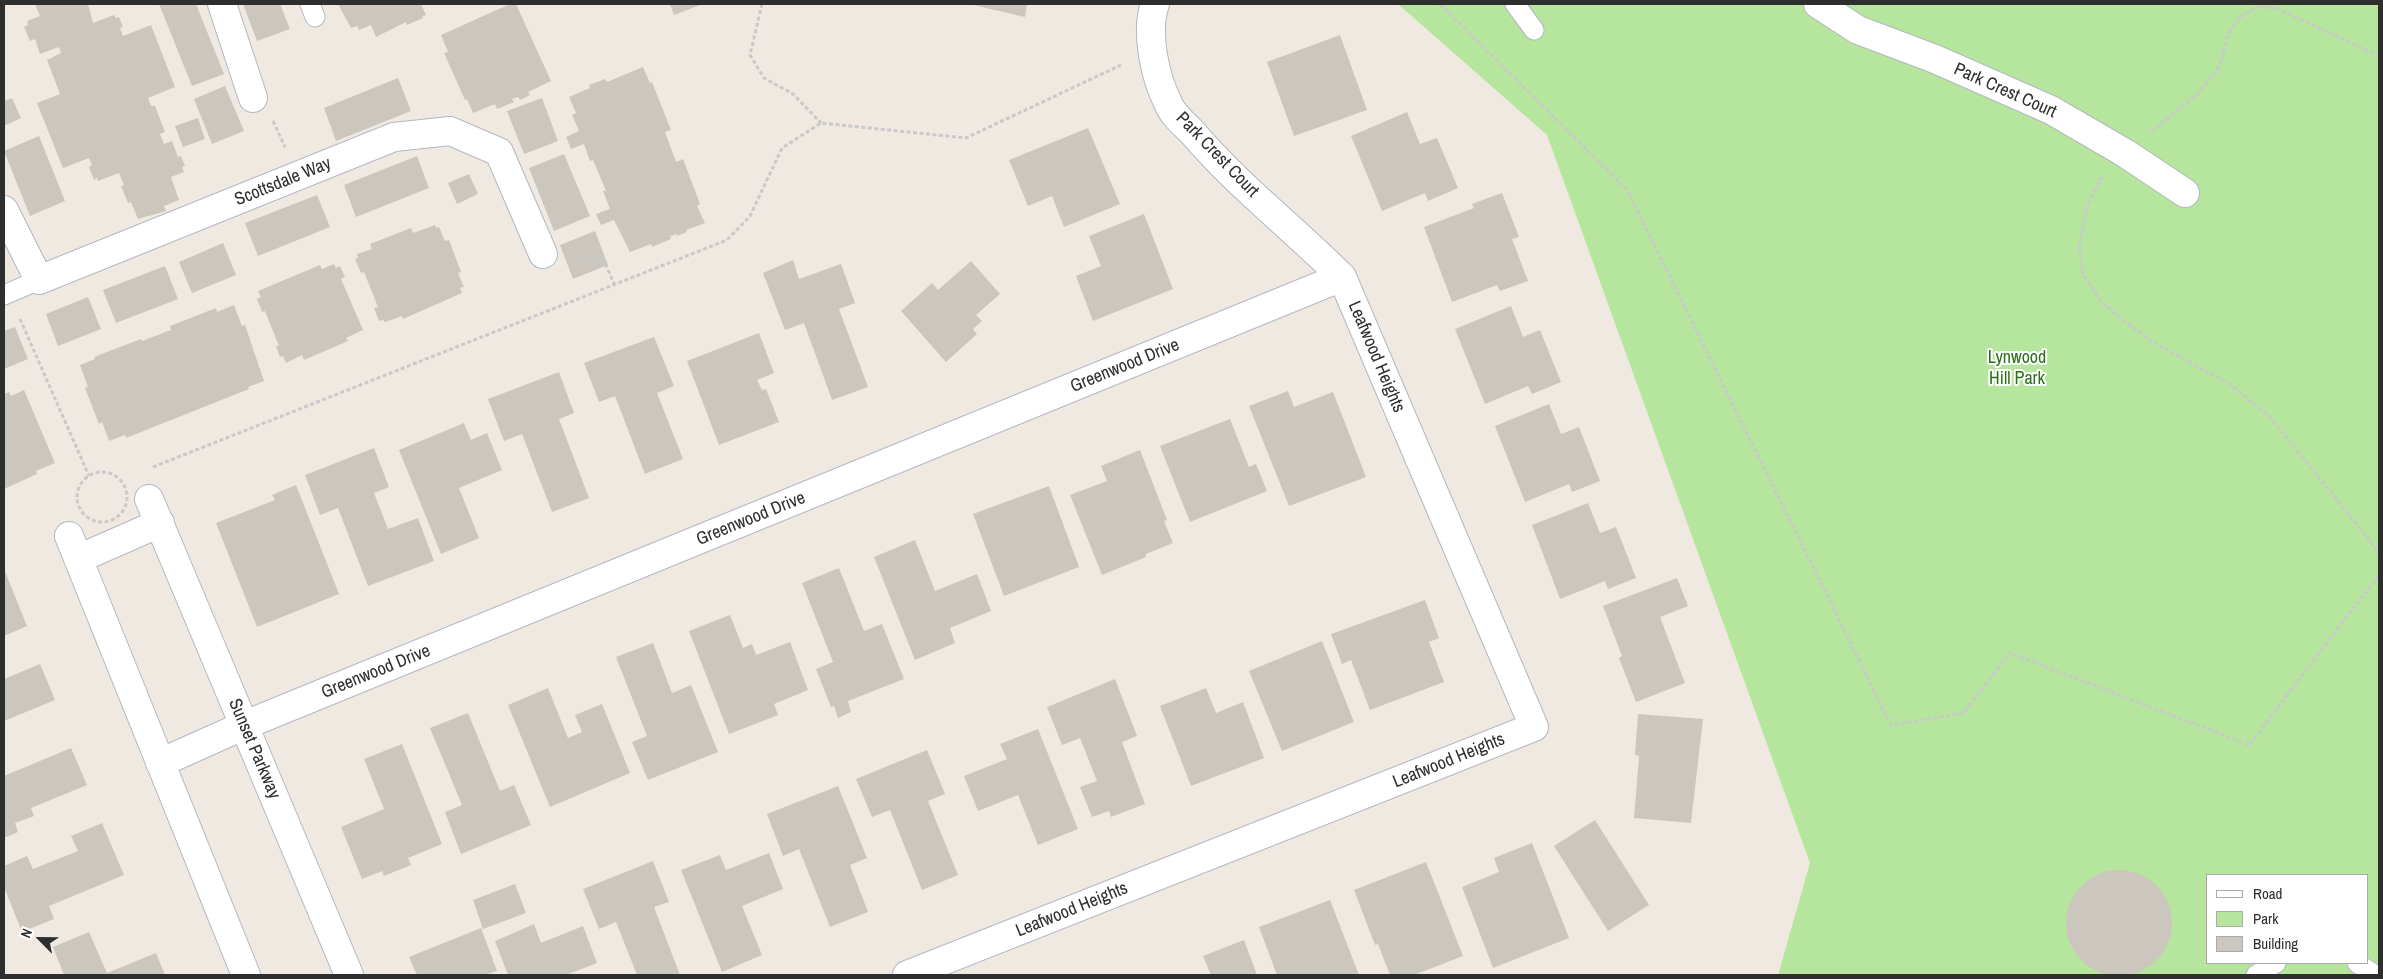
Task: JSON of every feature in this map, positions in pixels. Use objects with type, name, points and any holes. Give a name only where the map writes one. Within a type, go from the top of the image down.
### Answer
[{"type":"street","points":[[222,4],[253,98]]},
{"type":"street","name":"Park Crest Court","points":[[1155,4],[1151,15],[1152,56],[1168,104],[1210,153],[1342,277]]},
{"type":"street","name":"Park Crest Court","points":[[1818,4],[1858,30],[1935,59],[2051,110],[2125,153],[2184,193]]},
{"type":"street","name":"Scottsdale Way","points":[[39,280],[394,137],[450,131],[499,152],[543,254]]},
{"type":"street","points":[[4,210],[39,280]]},
{"type":"street","name":"Greenwood Drive","points":[[160,763],[244,725],[1342,277]]},
{"type":"street","name":"Leafwood Heights","points":[[908,975],[1534,728],[1342,277]]},
{"type":"street","name":"Sunset Parkway","points":[[246,975],[74,547],[155,511],[349,975]]},
{"type":"lane","points":[[1515,4],[1534,30]]},
{"type":"lane","points":[[6,294],[39,280]]},
{"type":"lane","points":[[2256,975],[2274,964]]},
{"type":"lane","points":[[2358,964],[2375,975]]},
{"type":"path","points":[[762,4],[750,55],[764,78],[793,94],[821,123]]},
{"type":"path","points":[[1440,4],[1626,190],[1892,725],[1962,713],[2010,653],[2249,745],[2379,575]]},
{"type":"path","points":[[2379,56],[2276,8],[2256,6],[2240,17],[2228,35],[2218,70],[2197,94],[2125,153],[2102,177],[2088,205],[2079,245],[2083,274],[2103,304],[2151,341],[2231,385],[2270,417],[2375,547],[2379,558]]},
{"type":"path","points":[[148,469],[727,240],[750,216],[782,148],[821,123],[966,138],[1113,68],[1152,56]]},
{"type":"path","points":[[253,98],[276,125],[297,176]]},
{"type":"path","points":[[543,254],[605,263],[614,284]]},
{"type":"path","points":[[6,294],[89,476]]},
{"type":"path","points":[[106,472],[120,480],[127,494],[124,509],[113,520],[96,522],[82,512],[78,505],[79,488],[89,476],[106,472]]},
{"type":"path","points":[[120,480],[129,476]]},
{"type":"green space","name":"Lynwood Hill Park","points":[[1398,4],[2379,4],[2379,975],[1778,975],[1810,863],[1547,135]]},
{"type":"building","points":[[35,4],[88,4],[93,23],[114,15],[116,18],[119,17],[123,27],[120,28],[123,36],[151,25],[175,87],[148,98],[151,106],[155,106],[165,132],[160,134],[164,144],[172,141],[178,157],[181,156],[185,166],[182,167],[184,172],[171,177],[179,200],[164,206],[166,211],[138,219],[131,202],[128,203],[121,186],[124,185],[119,173],[98,181],[97,178],[94,180],[89,167],[92,165],[89,158],[63,168],[37,103],[60,94],[47,60],[61,53],[59,47],[40,54],[35,39],[30,41],[24,27],[28,25],[27,21],[40,16]]},
{"type":"building","points":[[159,4],[196,4],[224,74],[192,86]]},
{"type":"building","points":[[243,4],[280,4],[290,29],[257,41]]},
{"type":"building","points":[[338,4],[421,4],[426,15],[407,25],[406,22],[376,37],[371,25],[359,30],[357,26],[351,28]]},
{"type":"building","points":[[510,4],[516,4],[551,81],[528,92],[530,95],[520,100],[518,97],[512,99],[514,102],[497,109],[495,104],[473,113],[467,99],[465,100],[444,53],[448,52],[441,35]]},
{"type":"building","points":[[670,4],[703,4],[674,15]]},
{"type":"building","points":[[969,4],[1027,4],[1025,17]]},
{"type":"building","points":[[1340,35],[1367,110],[1294,136],[1267,62]]},
{"type":"building","points":[[643,67],[650,83],[652,82],[671,130],[665,132],[676,162],[683,159],[700,204],[697,206],[705,223],[686,230],[687,232],[677,236],[677,234],[670,236],[671,239],[652,247],[651,244],[630,252],[614,220],[601,225],[596,214],[610,209],[603,191],[606,191],[593,160],[590,161],[584,144],[571,149],[566,137],[579,131],[572,115],[576,113],[569,97],[590,88],[589,85],[605,79],[607,82]]},
{"type":"building","points":[[398,78],[411,111],[336,141],[324,108]]},
{"type":"building","points":[[225,86],[244,131],[212,144],[194,99]]},
{"type":"building","points":[[12,98],[21,118],[4,126],[4,101]]},
{"type":"building","points":[[542,98],[558,141],[524,154],[507,111]]},
{"type":"building","points":[[1407,112],[1420,144],[1437,138],[1458,188],[1428,201],[1425,193],[1382,211],[1351,136]]},
{"type":"building","points":[[198,118],[205,139],[183,147],[175,126]]},
{"type":"building","points":[[1088,128],[1120,204],[1064,227],[1052,196],[1028,206],[1009,160]]},
{"type":"building","points":[[39,136],[65,201],[30,216],[4,151]]},
{"type":"building","points":[[564,154],[590,216],[554,231],[529,168]]},
{"type":"building","points":[[417,156],[429,188],[356,217],[344,185]]},
{"type":"building","points":[[469,174],[478,194],[457,204],[448,183]]},
{"type":"building","points":[[1502,193],[1519,237],[1512,239],[1528,281],[1500,291],[1497,285],[1452,302],[1424,227],[1474,208],[1472,204]]},
{"type":"building","points":[[317,195],[330,227],[258,256],[245,223]]},
{"type":"building","points":[[1144,214],[1173,289],[1093,321],[1076,276],[1101,266],[1089,236]]},
{"type":"building","points":[[435,225],[436,228],[439,227],[445,241],[449,240],[461,272],[458,273],[464,287],[460,288],[462,293],[403,319],[402,316],[385,322],[383,320],[379,321],[374,308],[378,307],[364,272],[361,273],[355,259],[358,258],[357,254],[372,249],[370,244],[411,228],[413,233]]},
{"type":"building","points":[[595,231],[608,265],[573,279],[560,245]]},
{"type":"building","points":[[223,243],[236,275],[192,293],[179,262]]},
{"type":"building","points":[[793,260],[799,279],[841,264],[855,303],[839,309],[868,387],[832,400],[804,323],[785,330],[763,273]]},
{"type":"building","points":[[971,261],[1000,294],[976,315],[982,321],[973,329],[977,334],[946,362],[901,311],[932,283],[938,290]]},
{"type":"building","points":[[334,264],[336,268],[340,266],[345,277],[341,279],[363,330],[346,338],[348,341],[304,360],[302,355],[286,363],[283,356],[280,357],[276,346],[279,346],[265,311],[262,312],[257,299],[261,297],[258,291],[320,265],[322,269]]},
{"type":"building","points":[[165,266],[178,299],[116,323],[103,290]]},
{"type":"building","points":[[88,297],[101,329],[58,346],[46,314]]},
{"type":"building","points":[[234,305],[242,326],[245,325],[264,381],[248,387],[249,389],[126,438],[125,435],[109,441],[102,422],[99,424],[85,388],[88,387],[80,365],[95,359],[94,357],[171,330],[170,326],[216,308],[217,312]]},
{"type":"building","points":[[1511,306],[1523,337],[1540,330],[1561,382],[1532,394],[1528,386],[1485,404],[1455,329]]},
{"type":"building","points":[[15,327],[28,359],[4,369],[4,331]]},
{"type":"building","points":[[759,333],[774,373],[757,380],[762,390],[766,389],[779,422],[719,445],[687,361]]},
{"type":"building","points":[[654,337],[674,386],[657,393],[683,459],[645,474],[615,396],[599,402],[584,363]]},
{"type":"building","points":[[559,372],[574,413],[559,419],[589,498],[552,512],[522,434],[504,441],[488,399]]},
{"type":"building","points":[[24,390],[55,463],[36,471],[37,474],[4,489],[4,394],[9,392],[11,396]]},
{"type":"building","points":[[1288,391],[1294,407],[1333,392],[1366,477],[1289,506],[1249,406]]},
{"type":"building","points":[[1549,404],[1561,434],[1579,427],[1600,481],[1572,492],[1569,484],[1525,502],[1495,426]]},
{"type":"building","points":[[1230,419],[1249,467],[1256,464],[1267,491],[1190,522],[1160,446]]},
{"type":"building","points":[[464,423],[471,440],[487,433],[502,470],[459,488],[479,538],[441,554],[399,450]]},
{"type":"building","points":[[374,448],[389,487],[374,493],[388,529],[418,518],[434,561],[368,586],[338,508],[320,515],[305,475]]},
{"type":"building","points":[[1140,450],[1167,520],[1164,521],[1173,543],[1146,554],[1146,557],[1102,575],[1070,495],[1107,481],[1101,466]]},
{"type":"building","points":[[296,485],[339,594],[257,627],[216,523],[275,500],[272,495]]},
{"type":"building","points":[[1049,486],[1079,567],[1004,596],[973,514]]},
{"type":"building","points":[[1588,503],[1600,533],[1616,527],[1636,578],[1608,589],[1605,581],[1560,599],[1532,525]]},
{"type":"building","points":[[915,540],[935,591],[977,574],[991,611],[950,628],[955,643],[915,660],[874,557]]},
{"type":"building","points":[[839,568],[864,631],[882,624],[904,679],[848,701],[851,712],[838,718],[834,706],[831,707],[816,669],[833,662],[802,583]]},
{"type":"building","points":[[4,569],[27,626],[4,636]]},
{"type":"building","points":[[1677,578],[1688,606],[1660,617],[1685,683],[1636,702],[1619,658],[1622,656],[1603,606]]},
{"type":"building","points":[[1425,600],[1439,638],[1429,642],[1444,682],[1370,710],[1351,660],[1342,664],[1331,634]]},
{"type":"building","points":[[730,615],[743,648],[752,644],[756,655],[790,642],[808,690],[774,704],[778,715],[729,734],[689,631]]},
{"type":"building","points":[[1322,641],[1354,722],[1282,751],[1249,671]]},
{"type":"building","points":[[653,643],[672,693],[691,685],[718,752],[648,780],[632,742],[647,736],[616,657]]},
{"type":"building","points":[[40,664],[55,700],[4,721],[4,679]]},
{"type":"building","points":[[1115,679],[1137,736],[1122,742],[1145,804],[1111,817],[1109,811],[1092,817],[1080,787],[1097,781],[1080,738],[1062,745],[1047,707]]},
{"type":"building","points":[[548,688],[568,738],[582,732],[575,715],[602,704],[630,773],[550,807],[508,705]]},
{"type":"building","points":[[1206,688],[1216,713],[1243,702],[1264,758],[1191,786],[1160,706]]},
{"type":"building","points":[[468,713],[500,791],[514,785],[531,825],[461,854],[445,812],[462,805],[430,728]]},
{"type":"building","points":[[1638,714],[1703,719],[1691,823],[1634,818],[1639,756],[1635,755]]},
{"type":"building","points":[[1038,729],[1078,829],[1038,845],[1018,795],[978,811],[964,776],[1007,759],[1000,744]]},
{"type":"building","points":[[402,744],[442,844],[408,858],[411,865],[384,876],[382,871],[362,879],[341,827],[384,809],[364,759]]},
{"type":"building","points":[[71,748],[87,785],[31,808],[34,816],[15,823],[18,832],[4,838],[4,776]]},
{"type":"building","points":[[927,750],[945,794],[928,801],[958,875],[922,890],[890,810],[872,817],[856,779]]},
{"type":"building","points":[[838,786],[867,858],[850,865],[868,912],[830,927],[799,849],[783,856],[767,814]]},
{"type":"building","points":[[1595,820],[1649,905],[1608,931],[1554,846]]},
{"type":"building","points":[[102,823],[124,875],[49,906],[54,919],[22,932],[4,887],[4,866],[27,856],[33,869],[78,851],[71,836]]},
{"type":"building","points":[[1532,843],[1569,938],[1493,968],[1462,887],[1499,872],[1494,858]]},
{"type":"building","points":[[769,853],[783,889],[742,906],[762,955],[722,972],[681,870],[720,855],[726,870]]},
{"type":"building","points":[[653,861],[669,902],[654,907],[680,975],[637,975],[616,922],[599,929],[583,889]]},
{"type":"building","points":[[1426,862],[1463,956],[1414,975],[1390,975],[1378,944],[1375,945],[1354,890]]},
{"type":"building","points":[[2119,870],[2139,874],[2157,885],[2168,903],[2172,923],[2168,943],[2157,961],[2139,972],[2119,976],[2099,972],[2081,961],[2070,943],[2066,923],[2070,903],[2081,885],[2099,874]]},
{"type":"building","points":[[515,884],[526,913],[483,929],[473,900]]},
{"type":"building","points":[[1330,900],[1359,975],[1277,975],[1259,927]]},
{"type":"building","points":[[534,924],[541,943],[583,926],[597,963],[566,975],[508,975],[495,941]]},
{"type":"building","points":[[481,928],[497,971],[485,975],[417,975],[409,957]]},
{"type":"building","points":[[89,932],[107,973],[156,953],[165,975],[64,975],[53,947]]},
{"type":"building","points":[[1244,940],[1257,975],[1211,975],[1203,956]]}]
